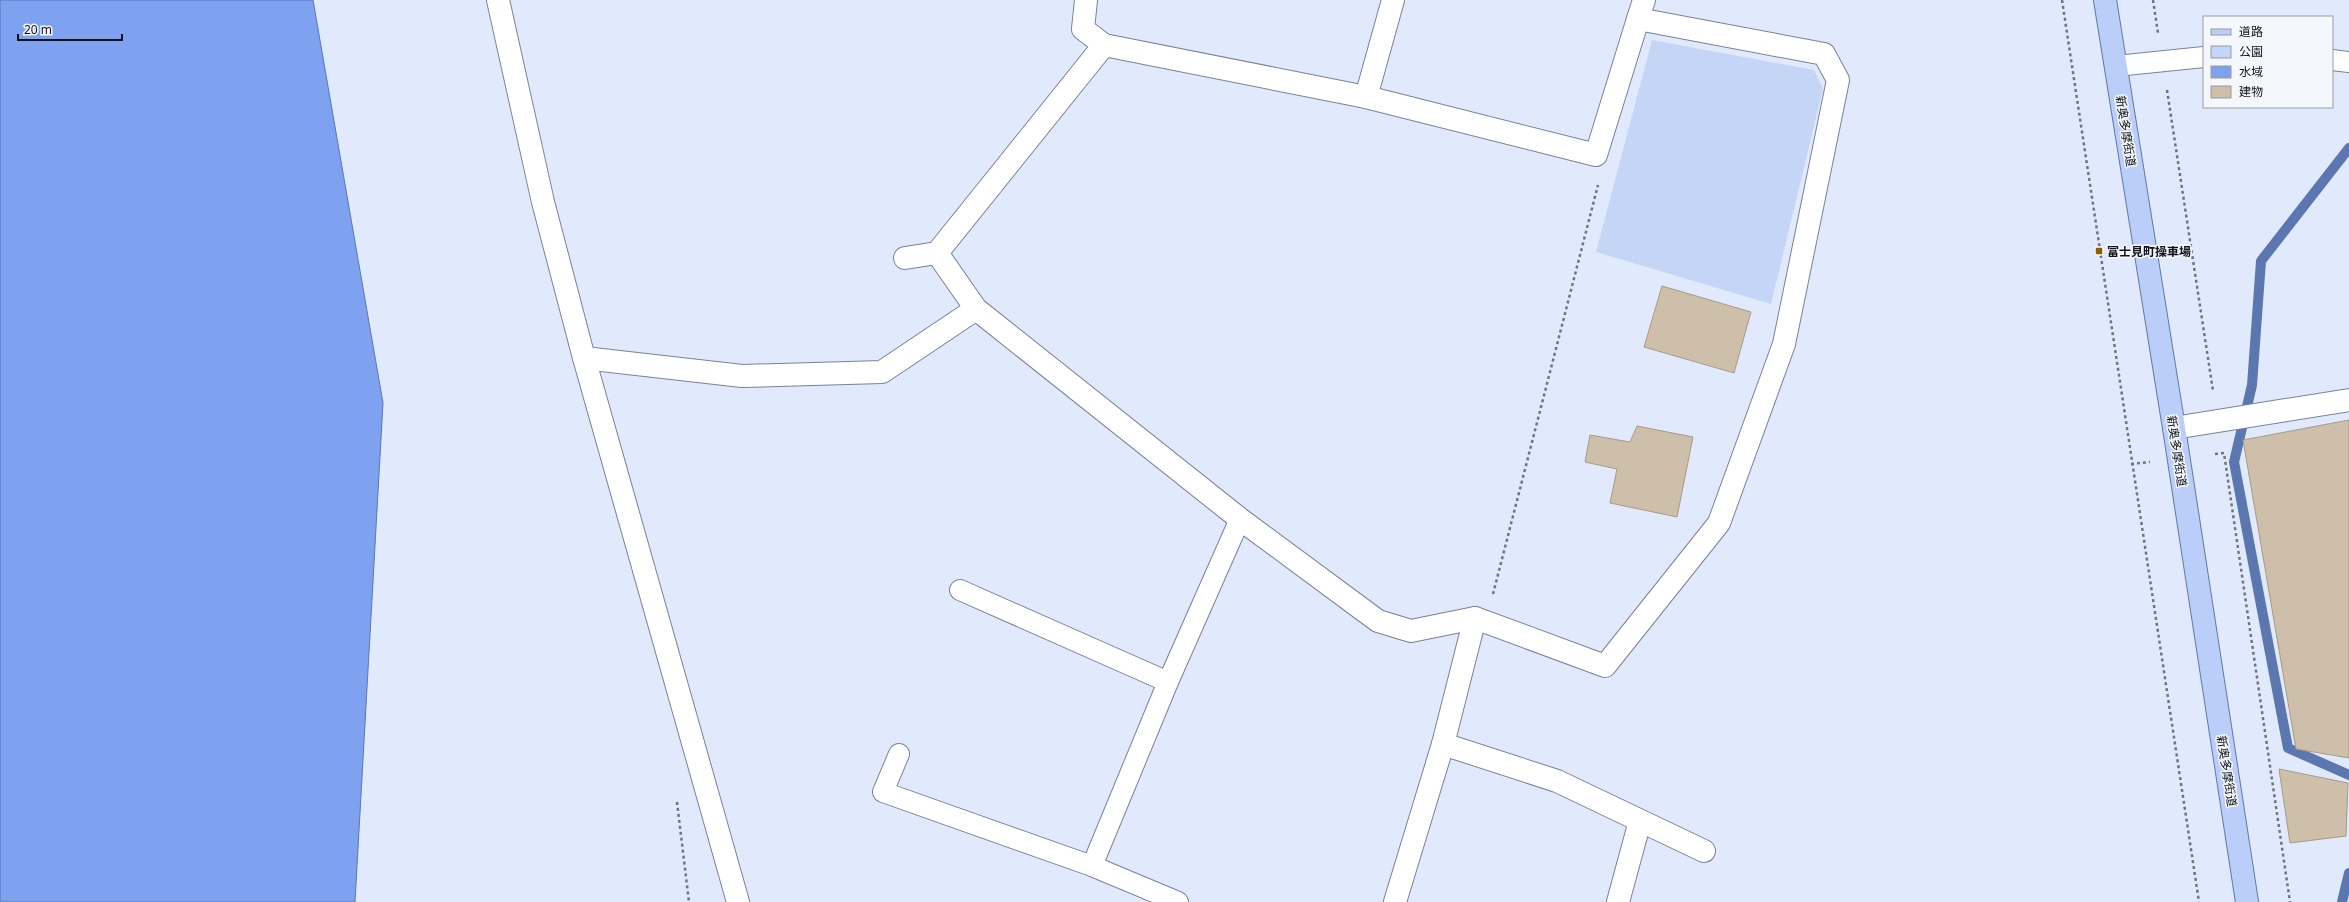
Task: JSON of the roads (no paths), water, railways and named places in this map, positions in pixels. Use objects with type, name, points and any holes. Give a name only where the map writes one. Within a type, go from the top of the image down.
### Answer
[{"type":"main road","name":"新奥多摩街道","points":[[2105,0],[2174,428],[2247,902]]},
{"type":"street","points":[[498,0],[543,202],[584,358],[738,902]]},
{"type":"street","points":[[937,252],[976,308],[1240,519],[1378,621],[1411,631],[1480,620],[1605,666],[1719,523],[1784,344],[1838,80],[1824,54],[1641,9],[1596,155],[1366,96],[1104,45],[1083,29],[1086,0]]},
{"type":"street","points":[[1366,96],[1393,0]]},
{"type":"street","points":[[905,258],[937,252],[1104,45]]},
{"type":"street","points":[[584,358],[742,376],[882,372],[976,308]]},
{"type":"street","points":[[2174,428],[2349,400]]},
{"type":"street","points":[[1396,902],[1480,620]]},
{"type":"street","points":[[1443,744],[1557,781],[1704,851]]},
{"type":"street","points":[[1618,902],[1640,820]]},
{"type":"lane","points":[[2116,66],[2203,57]]},
{"type":"lane","points":[[2333,60],[2349,62]]},
{"type":"lane","points":[[1092,866],[1168,682],[1240,519]]},
{"type":"lane","points":[[960,590],[1168,682]]},
{"type":"lane","points":[[899,754],[883,792],[1092,866],[1178,902]]},
{"type":"water","points":[[0,0],[313,0],[383,403],[355,902],[0,902]]},
{"type":"waterway","points":[[2349,148],[2261,261],[2252,385],[2234,462],[2288,748],[2349,775]]},
{"type":"waterway","points":[[2342,902],[2349,873]]},
{"type":"place","name":"富士見町操車場","points":[[2099,251]]}]
